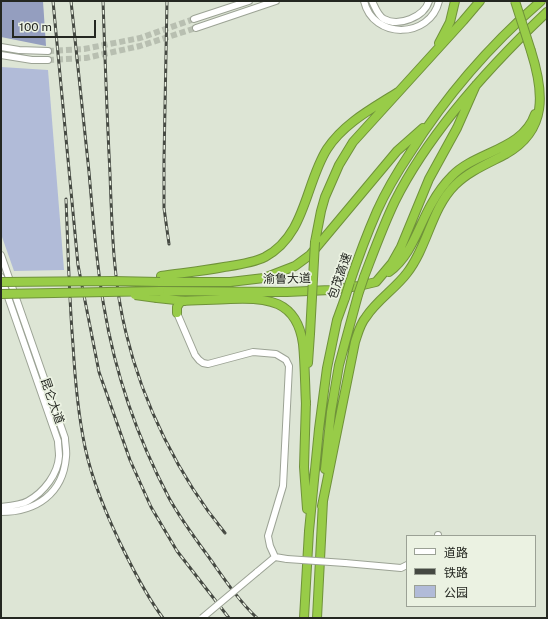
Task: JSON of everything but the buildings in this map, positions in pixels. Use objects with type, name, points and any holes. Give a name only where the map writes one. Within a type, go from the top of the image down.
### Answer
[{"type":"highway","points":[[429,59],[450,22],[455,1]]},
{"type":"highway","points":[[308,531],[304,467],[306,405],[316,242],[320,211],[339,165],[353,142],[480,1]]},
{"type":"highway","points":[[322,506],[356,342],[362,322],[371,310],[407,273],[421,249],[442,202],[449,192],[474,171],[524,142],[538,119],[542,101],[540,84],[515,1]]},
{"type":"highway","name":"包茂高速","points":[[304,618],[308,531],[327,368],[337,320],[377,210],[400,169],[431,120],[455,89],[519,20],[541,1]]},
{"type":"highway","name":"包茂高速","points":[[317,618],[322,506],[331,412],[339,365],[358,295],[378,238],[396,200],[410,176],[443,127],[476,85],[504,54],[547,12]]},
{"type":"highway","points":[[376,282],[395,268],[406,255],[416,238],[432,203],[452,176],[464,167],[513,141],[528,126],[534,117],[538,100],[537,70]]},
{"type":"highway","points":[[376,282],[392,264],[401,247],[429,179],[457,128],[476,85]]},
{"type":"highway","points":[[160,279],[247,263],[264,258],[277,249],[294,230],[318,166],[331,143],[349,125],[398,92]]},
{"type":"highway","points":[[1,282],[160,279],[230,282],[264,278],[295,266],[310,255],[398,151],[431,120]]},
{"type":"highway","name":"渝鲁大道","points":[[158,295],[287,292],[337,289],[376,282]]},
{"type":"highway","points":[[1,294],[115,291],[158,295],[167,300],[177,313]]},
{"type":"highway","points":[[177,313],[178,304],[181,301],[252,298],[274,302],[284,308],[294,317],[302,343],[306,405]]},
{"type":"highway","points":[[167,300],[188,301]]},
{"type":"street","points":[[194,19],[249,1]]},
{"type":"street","points":[[196,28],[276,1]]},
{"type":"street","points":[[364,1],[366,8],[378,24],[394,30],[412,29],[427,21],[438,8],[439,1]]},
{"type":"street","points":[[372,1],[375,9],[384,19],[397,22],[411,18],[422,12],[429,1]]},
{"type":"street","points":[[1,47],[19,50],[48,51]]},
{"type":"street","points":[[1,55],[32,60],[48,60]]},
{"type":"street","name":"昆仑大道","points":[[1,255],[65,438],[66,456],[64,470],[57,486],[47,498],[32,508],[22,511],[1,512]]},
{"type":"street","points":[[1,277],[58,441],[59,457],[56,471],[50,482],[41,492],[28,501],[17,505],[1,506]]},
{"type":"street","points":[[177,313],[195,355],[203,363],[214,363],[253,352],[276,354],[286,360],[289,366],[283,486],[268,536],[270,546],[275,557]]},
{"type":"street","points":[[275,557],[401,568],[406,566]]},
{"type":"street","points":[[202,618],[275,557]]},
{"type":"green space","points":[[1,67],[48,70],[64,270],[14,271],[1,234]]},
{"type":"shaded area","points":[[1,1],[43,1],[46,46],[1,37]]},
{"type":"tunnel","points":[[48,51],[84,49],[140,38],[194,19]]},
{"type":"tunnel","points":[[48,60],[86,58],[140,46],[196,28]]},
{"type":"railway","points":[[53,1],[78,265],[99,372],[130,460],[151,507],[177,551],[229,618]]},
{"type":"railway","points":[[71,1],[99,274],[109,332],[121,381],[147,453],[173,505],[231,588],[243,604],[257,618]]},
{"type":"railway","points":[[103,1],[114,254],[118,294],[126,333],[142,386],[165,439],[193,488],[225,533]]},
{"type":"railway","points":[[167,1],[164,208],[169,244]]},
{"type":"railway","points":[[66,199],[75,371],[79,409],[88,461],[102,502],[126,555],[152,603],[163,618]]}]
